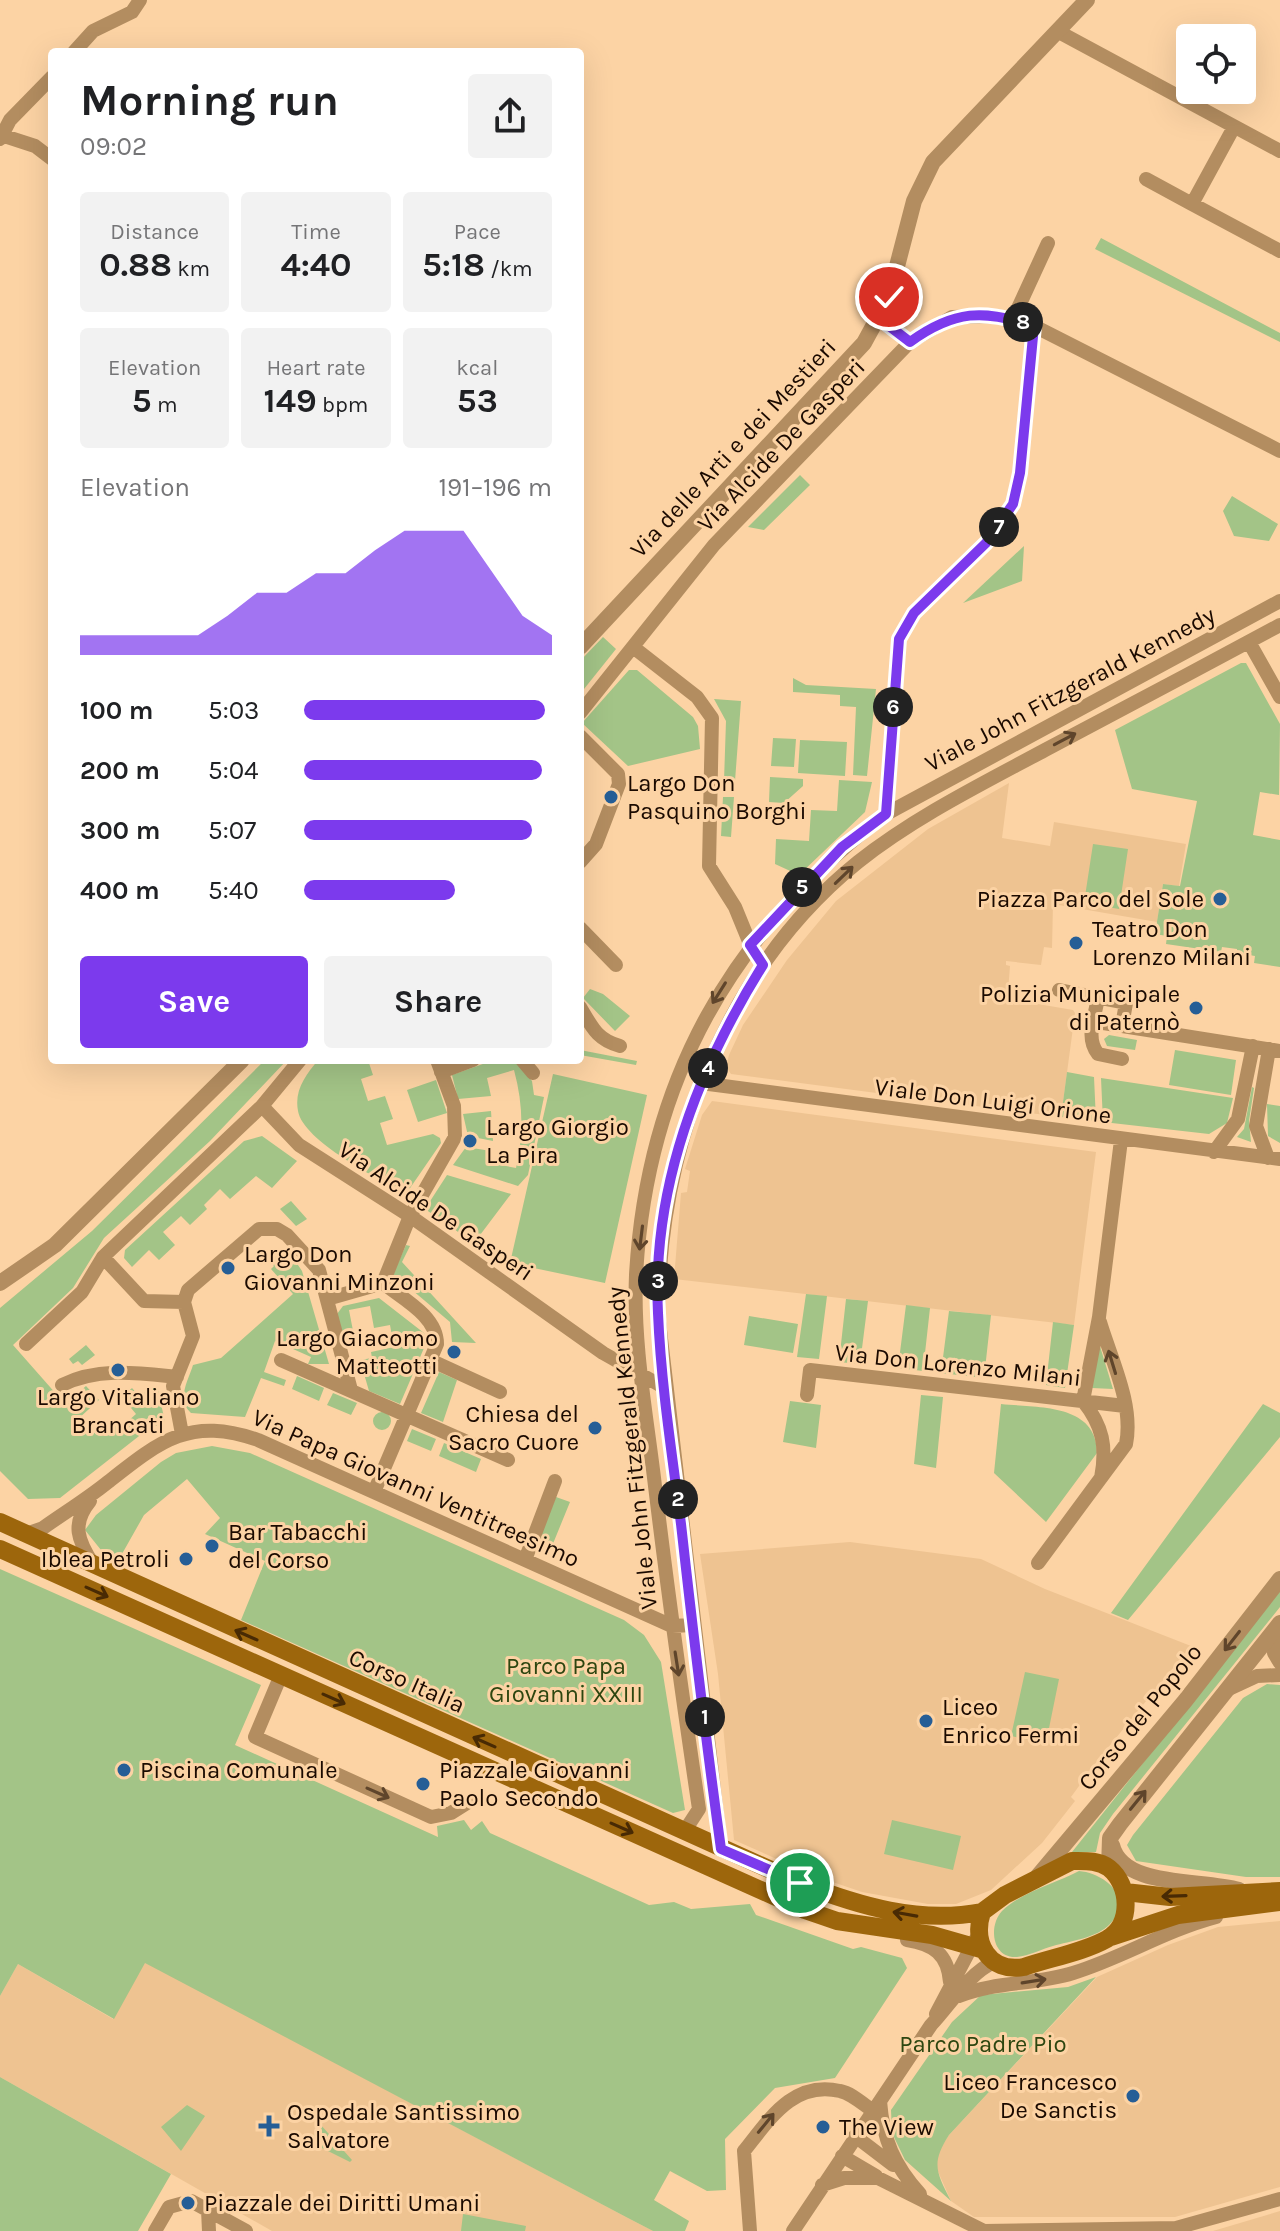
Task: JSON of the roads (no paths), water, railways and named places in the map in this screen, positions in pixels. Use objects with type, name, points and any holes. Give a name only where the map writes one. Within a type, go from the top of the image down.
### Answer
[{"type":"main road","name":"Corso Italia","points":[[0,1522],[811,1887],[907,1915],[949,1918],[982,1912]]},
{"type":"main road","name":"Corso Italia","points":[[5,1552],[767,1894],[837,1921],[932,1935],[981,1948],[1013,1969],[1178,1915],[1245,1901]]},
{"type":"main road","points":[[981,1948],[982,1912],[990,1904],[1059,1865],[1072,1861],[1094,1862],[1109,1868],[1125,1892],[1123,1917],[1109,1938]]},
{"type":"main road","points":[[1245,1901],[1280,1891]]},
{"type":"main road","points":[[1125,1892],[1146,1897],[1280,1902]]},
{"type":"street","points":[[78,48],[93,31],[132,12],[140,0]]},
{"type":"street","name":"Via delle Arti e dei Mestieri","points":[[584,643],[837,373],[880,319],[897,272],[914,201],[933,162],[1087,0]]},
{"type":"street","points":[[1057,31],[1280,151]]},
{"type":"street","points":[[48,81],[10,120],[1,137],[35,146],[48,156]]},
{"type":"street","points":[[1192,204],[1234,127]]},
{"type":"street","points":[[1146,179],[1280,251]]},
{"type":"street","points":[[1013,319],[1048,243]]},
{"type":"street","name":"Via Alcide De Gasperi","points":[[584,708],[714,545],[910,342],[952,317],[1013,319],[1034,326],[1280,451]]},
{"type":"street","points":[[880,319],[910,342]]},
{"type":"street","points":[[886,814],[899,639],[914,613],[986,543],[1013,504],[1020,473],[1034,326]]},
{"type":"street","name":"Viale John Fitzgerald Kennedy","points":[[684,1832],[697,1818],[699,1809],[672,1626],[642,1378],[636,1274],[648,1179],[662,1121],[712,1005],[842,847],[886,814],[1280,601]]},
{"type":"street","name":"Viale John Fitzgerald Kennedy","points":[[721,1849],[658,1313],[662,1232],[684,1124],[740,1002],[753,956],[855,865],[898,832],[1280,625]]},
{"type":"street","points":[[1249,642],[1280,697]]},
{"type":"street","points":[[633,647],[697,697],[712,718],[709,866],[716,883],[735,907],[753,956]]},
{"type":"street","points":[[584,740],[618,774],[619,784],[596,844],[584,858]]},
{"type":"street","points":[[584,932],[616,965]]},
{"type":"street","points":[[1059,990],[1126,1003],[1122,1026]]},
{"type":"street","points":[[1098,997],[1097,1022],[1089,1034],[1093,1047],[1098,1054],[1122,1059]]},
{"type":"street","points":[[584,1014],[594,1033],[606,1042],[620,1046]]},
{"type":"street","points":[[1097,1022],[1274,1050],[1254,1080],[1238,1119],[1214,1152]]},
{"type":"street","points":[[1253,1046],[1256,1126],[1274,1159]]},
{"type":"street","points":[[0,1294],[22,1271],[55,1245],[238,1064]]},
{"type":"street","points":[[26,1344],[82,1292],[103,1257],[262,1106],[297,1064]]},
{"type":"street","points":[[525,1064],[533,1073]]},
{"type":"street","points":[[383,1283],[410,1216],[455,1137],[454,1106],[439,1066]]},
{"type":"street","name":"Viale Don Luigi Orione","points":[[701,1083],[1274,1159]]},
{"type":"street","name":"Via Alcide De Gasperi","points":[[262,1106],[299,1145],[410,1216],[642,1378],[665,1388]]},
{"type":"street","points":[[1101,1478],[1105,1459],[1101,1428],[1083,1401],[1099,1317],[1121,1140]]},
{"type":"street","points":[[182,1434],[173,1386],[193,1336],[184,1302],[188,1290],[251,1234],[267,1228],[287,1235],[319,1270],[351,1390]]},
{"type":"street","points":[[103,1257],[144,1301],[184,1302]]},
{"type":"street","points":[[0,1283],[22,1271]]},
{"type":"street","points":[[327,1299],[383,1283]]},
{"type":"street","points":[[374,1492],[437,1344],[437,1331],[431,1321],[383,1283]]},
{"type":"street","points":[[1038,1563],[1126,1444],[1129,1426],[1125,1406],[1099,1317]]},
{"type":"street","points":[[281,1360],[508,1460]]},
{"type":"street","points":[[430,1360],[500,1392]]},
{"type":"street","name":"Via Don Lorenzo Milani","points":[[807,1395],[810,1370],[1125,1406]]},
{"type":"street","points":[[62,1385],[80,1376],[110,1373],[177,1377]]},
{"type":"street","name":"Via Papa Giovanni Ventitreesimo","points":[[104,1486],[151,1448],[182,1434],[213,1429],[235,1432],[672,1626]]},
{"type":"street","points":[[525,1560],[555,1481]]},
{"type":"street","points":[[26,1534],[43,1528],[104,1486]]},
{"type":"street","points":[[95,1567],[80,1544],[77,1528],[81,1512],[104,1486]]},
{"type":"street","name":"Corso del Popolo","points":[[1032,1881],[1058,1857],[1280,1579]]},
{"type":"street","points":[[672,1626],[693,1625]]},
{"type":"street","points":[[1277,1626],[1274,1653],[1280,1663]]},
{"type":"street","name":"Corso del Popolo","points":[[1110,1838],[1277,1626]]},
{"type":"street","points":[[281,1675],[255,1737],[431,1817],[451,1813],[470,1801]]},
{"type":"street","points":[[1225,1691],[1257,1676],[1280,1675]]},
{"type":"street","points":[[1109,1868],[1110,1838]]},
{"type":"street","points":[[1110,1838],[1120,1864],[1130,1871],[1153,1878],[1213,1883],[1245,1901]]},
{"type":"street","points":[[959,1997],[990,1985],[1066,1976],[1245,1901]]},
{"type":"street","points":[[837,1921],[927,1943],[944,1957],[950,1982]]},
{"type":"street","points":[[931,2025],[959,1997],[973,1974],[981,1948]]},
{"type":"street","points":[[793,2231],[931,2025],[950,1982],[981,1948]]},
{"type":"street","points":[[750,2226],[744,2151],[786,2102],[795,2095],[818,2090],[842,2091],[876,2106]]},
{"type":"street","points":[[876,2106],[888,2150],[899,2171]]},
{"type":"street","points":[[855,2136],[899,2171],[929,2203]]},
{"type":"street","points":[[842,2156],[970,2227],[984,2231],[1176,2228],[1280,2199]]},
{"type":"street","points":[[822,2185],[844,2178],[878,2178]]},
{"type":"street","points":[[155,2231],[169,2207],[191,2201],[246,2231]]},
{"type":"street","points":[[208,2210],[209,2231]]},
{"type":"place","name":"Largo Don Pasquino Borghi","points":[[611,797]]},
{"type":"place","name":"Piazza Parco del Sole","points":[[1220,899]]},
{"type":"place","name":"Teatro Don Lorenzo Milani","points":[[1076,943]]},
{"type":"place","name":"Polizia Municipale di Paternò","points":[[1196,1008]]},
{"type":"place","name":"Largo Giorgio La Pira","points":[[470,1141]]},
{"type":"place","name":"Largo Don Giovanni Minzoni","points":[[228,1268]]},
{"type":"place","name":"Largo Giacomo Matteotti","points":[[454,1352]]},
{"type":"place","name":"Largo Vitaliano Brancati","points":[[118,1370]]},
{"type":"place","name":"Chiesa del Sacro Cuore","points":[[595,1428]]},
{"type":"place","name":"Bar Tabacchi del Corso","points":[[212,1546]]},
{"type":"place","name":"Iblea Petroli","points":[[186,1559]]},
{"type":"place","name":"Liceo Enrico Fermi","points":[[926,1721]]},
{"type":"place","name":"Piscina Comunale","points":[[124,1770]]},
{"type":"place","name":"Piazzale Giovanni Paolo Secondo","points":[[423,1784]]},
{"type":"place","name":"Liceo Francesco De Sanctis","points":[[1133,2096]]},
{"type":"place","name":"Ospedale Santissimo Salvatore","points":[[269,2126]]},
{"type":"place","name":"The View","points":[[823,2127]]},
{"type":"place","name":"Piazzale dei Diritti Umani","points":[[188,2203]]},
{"type":"park label","name":"Parco Papa Giovanni XXIII","points":[[566,1680]]},
{"type":"park label","name":"Parco Padre Pio","points":[[983,2044]]}]
